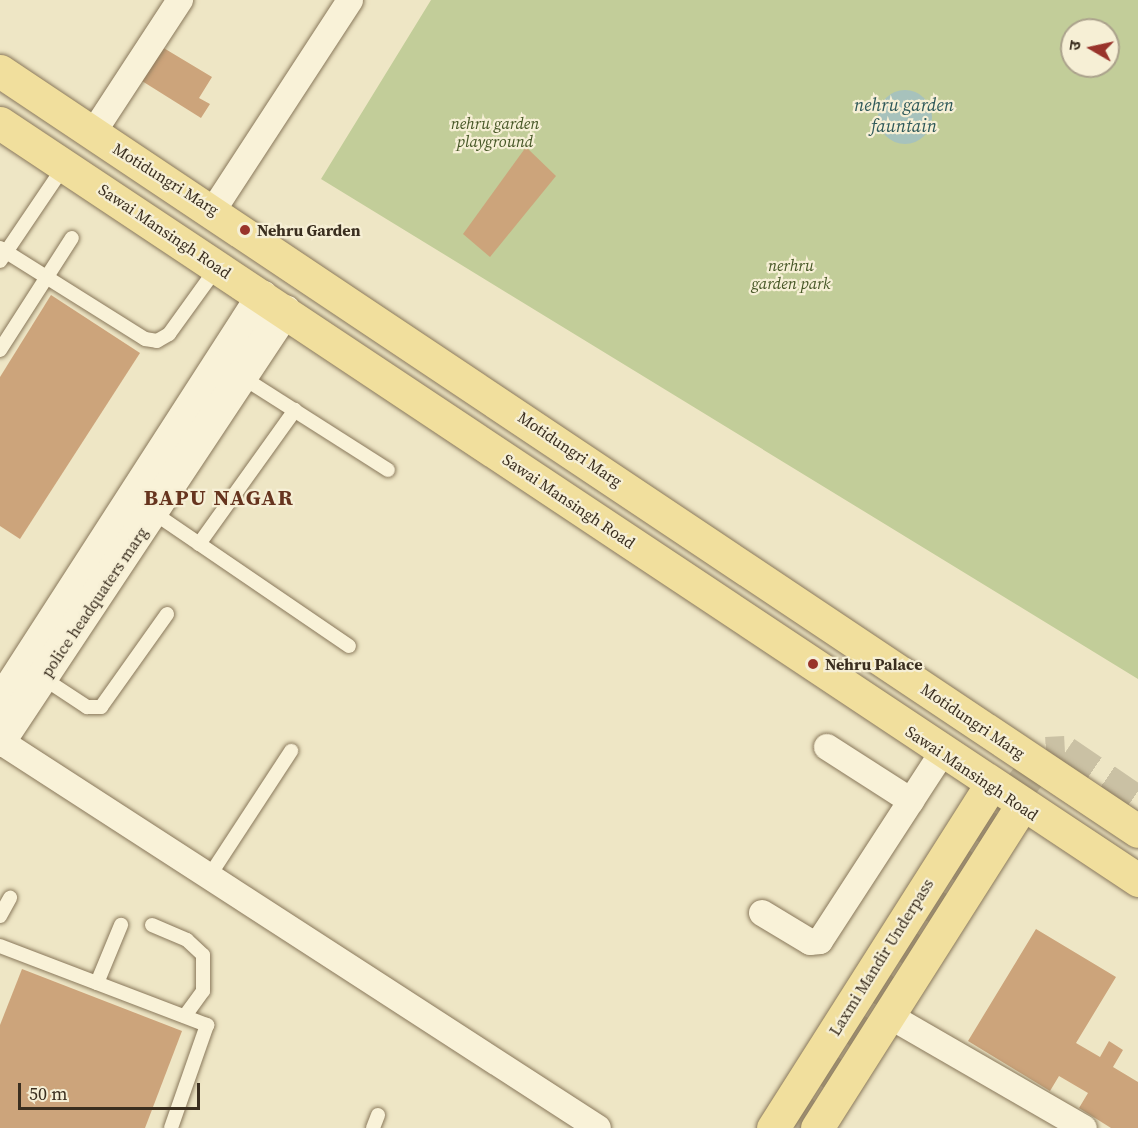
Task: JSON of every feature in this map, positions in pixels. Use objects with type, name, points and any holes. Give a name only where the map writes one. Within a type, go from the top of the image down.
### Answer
[{"type":"main road","name":"Motidungri Marg","points":[[0,71],[214,209],[1138,831]]},
{"type":"main road","name":"Sawai Mansingh Road","points":[[0,123],[218,266],[990,786],[1138,880]]},
{"type":"main road","name":"Laxmi Mandir Underpass","points":[[773,1128],[990,786]]},
{"type":"main road","points":[[817,1128],[1021,806]]},
{"type":"street","points":[[93,133],[180,0]]},
{"type":"street","points":[[214,209],[350,0]]},
{"type":"street","name":"police headquaters marg","points":[[0,741],[154,513],[242,377],[273,303]]},
{"type":"street","name":"police headquaters marg","points":[[0,703],[273,303]]},
{"type":"street","points":[[0,741],[208,878],[598,1128]]},
{"type":"street","points":[[827,747],[911,801]]},
{"type":"street","points":[[762,913],[810,942],[820,941],[942,753]]},
{"type":"street","points":[[888,1015],[1084,1128]]},
{"type":"lane","points":[[65,165],[2,254],[46,277],[145,339],[157,341],[169,334],[218,266]]},
{"type":"lane","points":[[0,350],[72,238]]},
{"type":"lane","points":[[242,377],[388,470]]},
{"type":"lane","points":[[198,544],[295,410]]},
{"type":"lane","points":[[154,513],[349,646]]},
{"type":"lane","points":[[43,678],[87,707],[101,707],[167,614]]},
{"type":"lane","points":[[208,878],[291,751]]},
{"type":"lane","points":[[0,916],[10,898]]},
{"type":"lane","points":[[97,983],[121,925]]},
{"type":"lane","points":[[152,925],[187,940],[203,955],[202,991],[185,1016]]},
{"type":"lane","points":[[0,946],[207,1025],[171,1128]]},
{"type":"green space","points":[[431,0],[1138,0],[1138,679],[321,179]]},
{"type":"water","name":"nehru garden fauntain","points":[[900,90],[910,90],[920,94],[928,102],[932,117],[928,132],[920,140],[910,144],[900,144],[890,140],[882,132],[878,122],[878,112],[882,102],[890,94]]},
{"type":"building","points":[[162,47],[212,77],[199,98],[210,104],[201,118],[142,81]]},
{"type":"building","points":[[526,147],[556,176],[490,257],[463,234]]},
{"type":"building","points":[[51,295],[140,353],[20,539],[0,526],[0,377]]},
{"type":"building","points":[[1036,929],[1116,977],[1076,1043],[1100,1057],[1109,1041],[1123,1050],[1113,1067],[1138,1082],[1138,1128],[1111,1128],[1079,1108],[1088,1093],[1059,1076],[1050,1091],[968,1041]]},
{"type":"building","points":[[22,969],[182,1031],[145,1128],[0,1128],[0,1025]]},
{"type":"tunnel","points":[[797,1128],[978,841],[1046,753],[1065,752],[1138,802]]},
{"type":"place","name":"Nehru Garden","points":[[245,230]]},
{"type":"place","name":"Nehru Palace","points":[[813,664]]},
{"type":"district","name":"BAPU NAGAR","points":[[219,498]]},
{"type":"park label","name":"nehru garden playground","points":[[495,132]]},
{"type":"park label","name":"nerhru garden park","points":[[791,274]]}]
